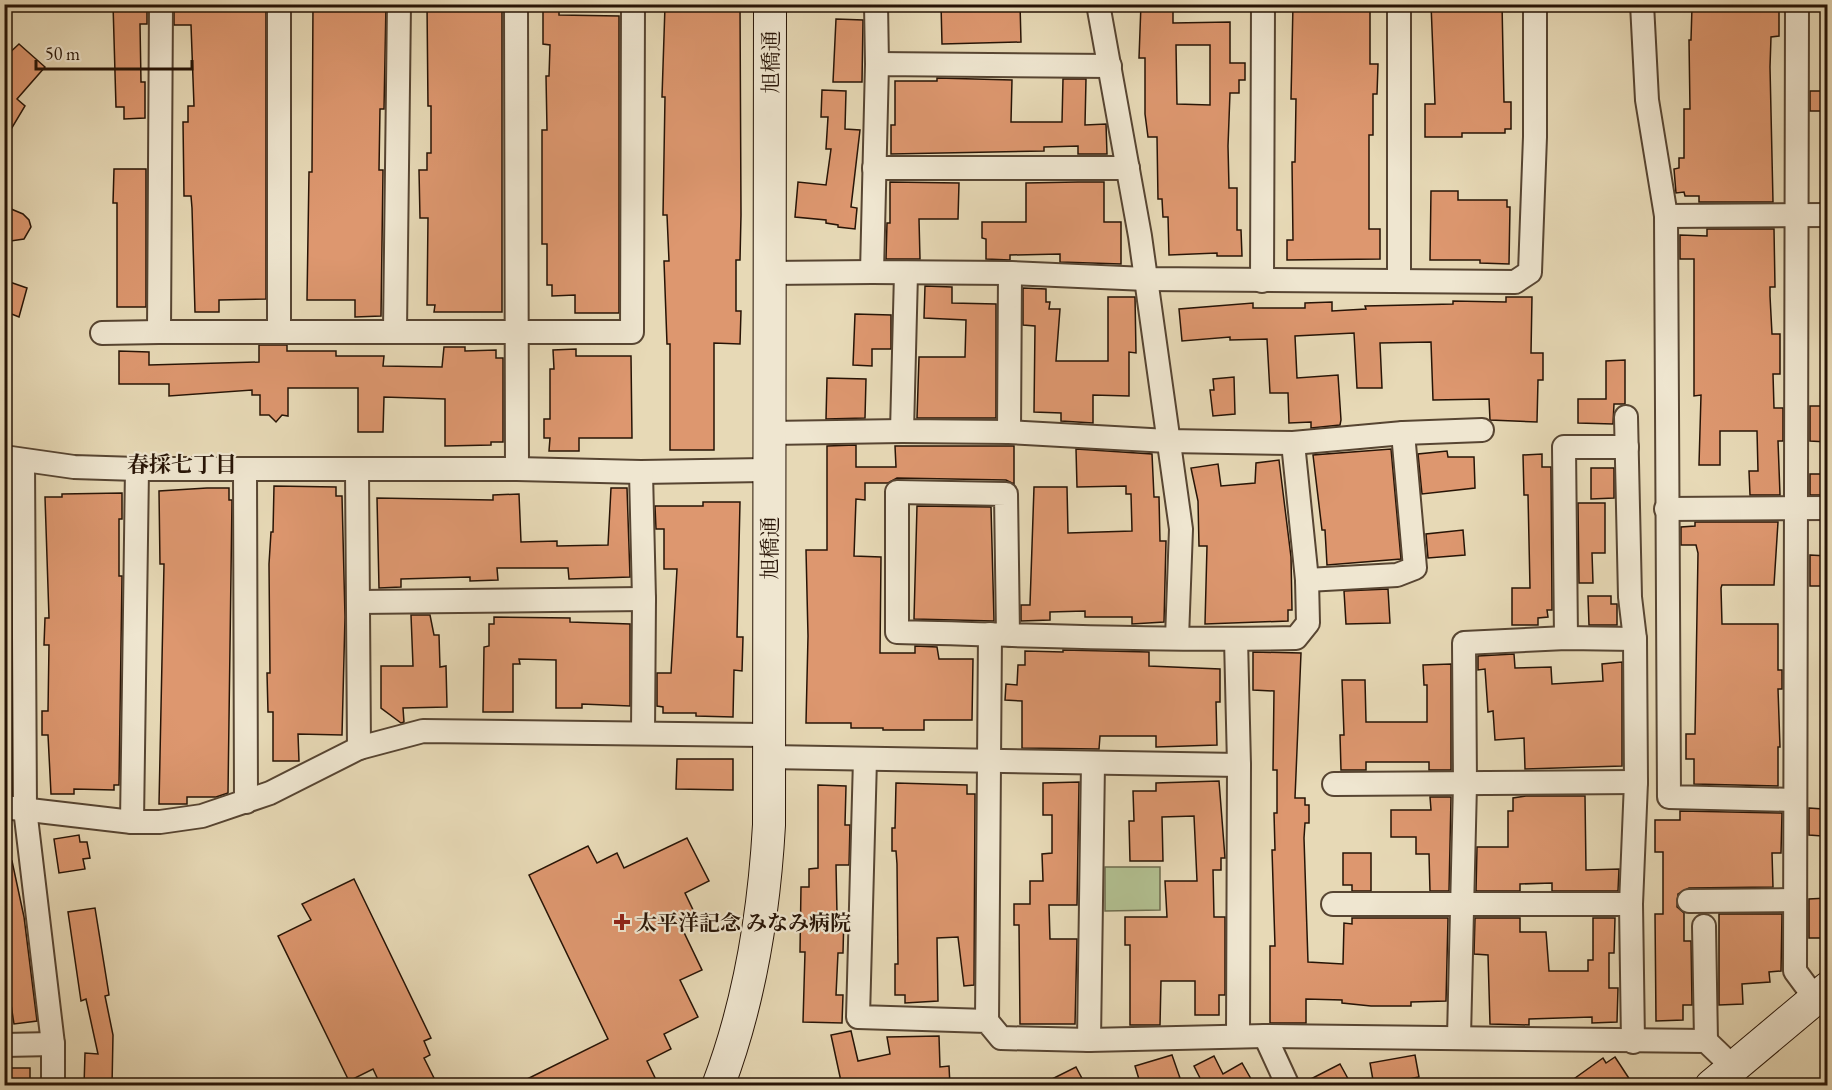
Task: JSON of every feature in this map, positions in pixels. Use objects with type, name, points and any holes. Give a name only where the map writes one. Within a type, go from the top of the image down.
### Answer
[{"type":"street","points":[[159,332],[160,4]]},
{"type":"street","points":[[279,4],[279,331]]},
{"type":"street","points":[[395,330],[399,4]]},
{"type":"street","points":[[516,4],[517,469]]},
{"type":"street","points":[[102,333],[395,330],[516,334],[632,332],[633,4]]},
{"type":"street","name":"旭橋通","points":[[718,1086],[746,1000],[765,894],[770,746],[770,4]]},
{"type":"street","points":[[872,272],[877,64],[876,4]]},
{"type":"street","points":[[1098,4],[1146,279],[1181,530],[1177,638]]},
{"type":"street","points":[[1262,281],[1263,4]]},
{"type":"street","points":[[1399,4],[1399,280]]},
{"type":"street","points":[[769,273],[1010,273],[1146,279],[1515,282],[1530,273],[1535,137],[1535,4]]},
{"type":"street","points":[[1642,4],[1647,100],[1666,216],[1669,797],[1794,800]]},
{"type":"street","points":[[1704,926],[1706,1041],[1722,1076],[1821,993],[1795,971],[1797,4]]},
{"type":"street","points":[[877,64],[1110,66]]},
{"type":"street","points":[[874,168],[1128,168]]},
{"type":"street","points":[[1666,216],[1827,215]]},
{"type":"street","points":[[902,431],[906,273]]},
{"type":"street","points":[[1010,273],[1010,432]]},
{"type":"street","points":[[1626,417],[1630,597],[1635,639],[1636,782],[1631,904],[1633,1042]]},
{"type":"street","points":[[770,433],[1010,432],[1168,441],[1293,443],[1403,433],[1482,430]]},
{"type":"street","points":[[1307,580],[1397,575],[1415,568],[1403,433]]},
{"type":"street","points":[[1293,443],[1307,580],[1308,623],[1296,638],[1236,639],[1177,638],[999,634],[897,632],[897,492],[1006,494],[999,634],[991,761],[987,1022],[1001,1038],[1089,1040],[1265,1035],[1633,1042],[1706,1041]]},
{"type":"street","points":[[1566,638],[1564,447],[1627,447]]},
{"type":"street","points":[[53,1086],[53,1044],[15,808],[14,459],[74,468],[137,469],[517,469],[641,472],[769,470]]},
{"type":"street","points":[[132,822],[137,469]]},
{"type":"street","points":[[245,470],[246,802]]},
{"type":"street","points":[[357,470],[359,748]]},
{"type":"street","points":[[641,472],[644,599],[643,732]]},
{"type":"street","points":[[1666,509],[1827,508]]},
{"type":"street","points":[[358,602],[644,599]]},
{"type":"street","points":[[1459,1037],[1465,784],[1464,643],[1566,638],[1635,639]]},
{"type":"street","points":[[1236,639],[1239,765],[1238,1035]]},
{"type":"street","points":[[15,808],[132,822],[160,822],[202,816],[246,802],[359,748],[423,731],[643,732],[865,759],[1239,765]]},
{"type":"street","points":[[865,759],[858,1017],[987,1022]]},
{"type":"street","points":[[1089,1040],[1093,763]]},
{"type":"street","points":[[1334,784],[1636,782]]},
{"type":"street","points":[[1689,901],[1794,900]]},
{"type":"street","points":[[1333,904],[1631,904]]},
{"type":"street","points":[[1265,1035],[1288,1086]]},
{"type":"street","points":[[4,1044],[53,1044]]},
{"type":"green space","points":[[1105,867],[1160,867],[1160,910],[1105,911]]},
{"type":"building","points":[[113,4],[147,4],[147,24],[140,24],[141,82],[145,82],[145,118],[124,119],[124,107],[116,107]]},
{"type":"building","points":[[174,4],[266,6],[266,299],[219,300],[219,312],[195,312],[191,196],[184,196],[183,122],[188,122],[188,106],[194,106],[191,25],[174,25]]},
{"type":"building","points":[[313,4],[386,4],[384,109],[380,109],[379,170],[383,170],[381,316],[355,317],[355,300],[307,300],[309,172],[312,172]]},
{"type":"building","points":[[427,4],[502,4],[502,312],[434,312],[435,305],[427,305],[428,218],[420,218],[419,170],[427,170],[427,153],[431,153]]},
{"type":"building","points":[[711,4],[740,4],[741,215],[740,260],[736,260],[736,311],[741,311],[740,344],[714,343],[714,450],[670,450],[670,344],[667,344],[664,261],[669,261],[667,215],[663,215],[665,97],[662,97],[665,6],[711,7]]},
{"type":"building","points":[[941,4],[1020,4],[1021,42],[942,44]]},
{"type":"building","points":[[1141,4],[1173,4],[1173,23],[1230,22],[1230,63],[1245,63],[1245,80],[1239,80],[1239,93],[1230,93],[1228,146],[1229,188],[1237,188],[1237,230],[1241,230],[1242,256],[1217,256],[1217,253],[1169,255],[1168,217],[1163,217],[1162,199],[1158,199],[1157,137],[1148,137],[1145,114],[1145,58],[1139,58]],"holes":[[[1176,45],[1210,45],[1210,105],[1177,104]]]},
{"type":"building","points":[[1293,4],[1370,4],[1370,64],[1378,64],[1377,94],[1373,94],[1373,135],[1369,135],[1369,229],[1380,229],[1380,259],[1287,260],[1287,240],[1293,240],[1292,162],[1295,162],[1296,99],[1291,99]]},
{"type":"building","points":[[1431,4],[1502,4],[1504,102],[1511,102],[1511,129],[1505,129],[1505,133],[1462,133],[1462,137],[1425,137],[1425,104],[1435,104]]},
{"type":"building","points":[[1779,6],[1779,36],[1771,37],[1770,67],[1773,202],[1699,202],[1699,196],[1685,196],[1684,192],[1676,193],[1674,169],[1679,168],[1679,158],[1684,158],[1684,109],[1690,109],[1689,40],[1691,40],[1692,7]]},
{"type":"building","points":[[543,9],[559,9],[559,15],[619,16],[619,313],[575,313],[575,295],[552,296],[552,285],[547,285],[547,244],[542,244],[542,130],[547,130],[546,76],[549,76],[550,45],[543,44]]},
{"type":"building","points":[[836,19],[863,20],[862,82],[833,82]]},
{"type":"building","points":[[19,44],[45,67],[17,99],[25,106],[4,141],[4,58]]},
{"type":"building","points":[[937,78],[1012,80],[1011,122],[1062,122],[1063,79],[1086,79],[1085,125],[1106,124],[1107,154],[1078,154],[1078,146],[1044,147],[1044,151],[891,154],[891,125],[895,125],[895,81],[937,81]]},
{"type":"building","points":[[822,90],[846,91],[845,129],[860,130],[851,207],[857,208],[855,229],[838,227],[838,225],[826,223],[826,220],[795,217],[798,182],[826,185],[831,149],[826,149],[828,117],[821,117]]},
{"type":"building","points":[[1810,91],[1827,91],[1827,111],[1810,111]]},
{"type":"building","points":[[114,169],[146,169],[146,307],[117,307],[117,203],[113,203]]},
{"type":"building","points":[[890,182],[959,183],[958,219],[919,219],[920,259],[886,259],[887,223],[890,223]]},
{"type":"building","points":[[1104,182],[1104,222],[1121,222],[1121,264],[1060,262],[1060,254],[1010,255],[1010,260],[986,259],[986,239],[982,238],[982,222],[1026,222],[1026,183]]},
{"type":"building","points":[[1431,191],[1458,191],[1458,200],[1507,200],[1507,207],[1510,207],[1509,264],[1480,263],[1480,260],[1430,260]]},
{"type":"building","points":[[4,206],[23,214],[29,220],[31,227],[24,239],[4,242]]},
{"type":"building","points":[[1707,229],[1774,229],[1775,287],[1770,287],[1770,296],[1772,334],[1780,334],[1780,374],[1773,374],[1774,408],[1783,408],[1783,441],[1778,441],[1780,495],[1750,495],[1749,471],[1758,471],[1757,431],[1720,431],[1720,465],[1699,465],[1701,395],[1694,396],[1694,259],[1680,259],[1680,235],[1707,236]]},
{"type":"building","points":[[4,280],[27,288],[19,317],[4,311]]},
{"type":"building","points":[[925,286],[952,287],[952,303],[996,304],[996,418],[917,418],[919,357],[965,357],[966,320],[924,318]]},
{"type":"building","points":[[1023,288],[1046,289],[1046,302],[1050,302],[1049,309],[1060,309],[1056,361],[1108,361],[1108,297],[1135,297],[1136,353],[1129,352],[1129,396],[1093,395],[1093,423],[1061,421],[1061,413],[1034,412],[1035,326],[1023,325]]},
{"type":"building","points":[[1506,297],[1532,297],[1531,353],[1543,353],[1543,380],[1538,380],[1537,422],[1490,420],[1489,399],[1433,400],[1431,342],[1380,343],[1382,388],[1357,388],[1354,333],[1295,336],[1297,378],[1338,375],[1341,420],[1340,425],[1311,428],[1311,422],[1289,423],[1288,393],[1270,393],[1267,339],[1230,340],[1230,337],[1182,341],[1179,309],[1253,303],[1253,308],[1305,308],[1305,303],[1332,302],[1332,311],[1366,309],[1365,306],[1453,304],[1453,301],[1506,302]]},
{"type":"building","points":[[855,314],[891,315],[891,349],[872,349],[872,366],[853,365]]},
{"type":"building","points":[[259,345],[287,345],[287,351],[336,351],[336,356],[384,356],[383,366],[442,367],[444,347],[465,347],[465,351],[496,350],[496,358],[503,358],[503,442],[491,442],[491,445],[445,446],[445,399],[384,397],[383,432],[358,432],[358,388],[288,388],[288,416],[282,415],[276,422],[269,415],[260,415],[260,395],[252,395],[252,390],[169,396],[169,384],[119,384],[119,351],[149,352],[149,365],[259,362]]},
{"type":"building","points":[[576,349],[576,356],[631,356],[632,438],[579,438],[579,451],[549,451],[550,438],[544,438],[544,419],[550,419],[550,369],[554,369],[553,350]]},
{"type":"building","points":[[1625,360],[1625,404],[1614,404],[1613,424],[1578,423],[1578,399],[1606,399],[1606,361]]},
{"type":"building","points":[[1234,377],[1235,414],[1213,416],[1210,390],[1214,390],[1213,379]]},
{"type":"building","points":[[827,378],[866,379],[865,418],[826,419]]},
{"type":"building","points":[[1810,406],[1827,406],[1827,442],[1810,441]]},
{"type":"building","points":[[856,445],[856,467],[896,467],[895,446],[1014,446],[1014,484],[1006,480],[897,478],[888,483],[865,483],[865,500],[856,499],[854,556],[881,557],[880,653],[915,653],[915,646],[937,647],[939,659],[973,659],[972,720],[924,720],[924,730],[851,728],[851,723],[806,723],[808,636],[806,550],[827,550],[827,446]]},
{"type":"building","points":[[1076,449],[1152,454],[1154,497],[1159,497],[1160,541],[1166,541],[1164,622],[1132,624],[1132,617],[1085,617],[1085,611],[1050,612],[1050,620],[1021,621],[1021,605],[1030,605],[1034,487],[1067,487],[1068,533],[1132,531],[1131,494],[1126,494],[1126,486],[1077,487]]},
{"type":"building","points":[[1391,449],[1401,559],[1327,565],[1325,530],[1322,530],[1313,455]]},
{"type":"building","points":[[1447,451],[1448,457],[1474,457],[1475,488],[1422,494],[1418,454]]},
{"type":"building","points":[[1542,454],[1542,467],[1551,467],[1552,610],[1547,610],[1548,617],[1538,618],[1538,625],[1512,625],[1512,588],[1530,588],[1528,495],[1524,495],[1523,455]]},
{"type":"building","points":[[1279,460],[1291,557],[1292,610],[1288,610],[1288,621],[1205,624],[1207,546],[1199,546],[1198,501],[1191,468],[1218,464],[1221,486],[1255,483],[1256,463]]},
{"type":"building","points":[[1591,468],[1614,468],[1614,498],[1591,499]]},
{"type":"building","points":[[1810,474],[1827,474],[1827,495],[1810,495]]},
{"type":"building","points":[[274,486],[336,487],[336,496],[342,496],[345,617],[342,735],[298,734],[299,761],[273,761],[273,712],[268,712],[269,564],[271,532],[273,532]]},
{"type":"building","points":[[229,488],[229,500],[232,500],[228,793],[216,797],[187,797],[187,804],[159,804],[164,564],[160,564],[159,491]]},
{"type":"building","points":[[611,488],[627,488],[630,577],[569,579],[568,568],[497,568],[498,580],[470,581],[470,577],[401,579],[401,587],[379,588],[377,498],[493,500],[493,495],[519,494],[521,542],[557,541],[557,546],[608,545]]},
{"type":"building","points":[[122,493],[122,519],[119,519],[119,576],[122,576],[119,785],[114,785],[114,790],[74,789],[74,794],[51,794],[48,735],[42,735],[42,711],[48,711],[49,645],[44,645],[45,618],[49,618],[45,497],[62,497],[62,494]]},
{"type":"building","points":[[703,502],[740,502],[737,637],[743,637],[742,671],[734,670],[733,717],[696,716],[696,713],[663,713],[663,707],[657,706],[657,673],[671,673],[677,569],[664,569],[664,529],[656,529],[655,506],[703,506]]},
{"type":"building","points":[[1578,503],[1605,503],[1605,553],[1592,553],[1593,583],[1579,583]]},
{"type":"building","points":[[917,506],[991,507],[994,621],[914,619]]},
{"type":"building","points":[[1695,522],[1778,522],[1774,585],[1722,585],[1721,588],[1722,624],[1778,624],[1778,670],[1782,670],[1782,689],[1778,689],[1780,747],[1778,747],[1778,786],[1694,784],[1694,759],[1686,759],[1686,734],[1695,734],[1698,553],[1696,545],[1681,545],[1681,527],[1695,526]]},
{"type":"building","points":[[1463,530],[1465,555],[1428,558],[1426,534]]},
{"type":"building","points":[[1810,555],[1827,556],[1827,586],[1810,586]]},
{"type":"building","points":[[1388,589],[1390,623],[1346,624],[1344,591]]},
{"type":"building","points":[[1588,596],[1611,596],[1611,604],[1617,604],[1617,625],[1589,625]]},
{"type":"building","points":[[411,615],[430,615],[434,635],[439,635],[440,667],[446,666],[447,707],[403,708],[404,722],[401,723],[381,708],[381,666],[413,666]]},
{"type":"building","points":[[494,617],[570,618],[570,622],[630,624],[630,706],[582,704],[582,708],[556,708],[556,660],[519,659],[520,664],[513,664],[513,712],[483,712],[484,647],[489,646],[489,624],[494,624]]},
{"type":"building","points":[[1063,650],[1149,652],[1149,666],[1220,669],[1220,702],[1216,702],[1217,745],[1156,747],[1156,736],[1100,736],[1099,749],[1022,748],[1022,701],[1005,700],[1006,684],[1017,685],[1018,665],[1025,665],[1025,651],[1063,652]]},
{"type":"building","points":[[1253,652],[1301,653],[1295,798],[1305,798],[1305,805],[1309,805],[1309,823],[1305,823],[1304,838],[1308,962],[1343,964],[1344,923],[1352,924],[1352,918],[1448,918],[1446,1001],[1411,1002],[1411,1006],[1371,1006],[1342,1003],[1342,1000],[1306,999],[1306,1023],[1270,1023],[1270,946],[1275,946],[1272,850],[1275,850],[1274,813],[1277,813],[1277,770],[1273,770],[1274,691],[1253,690]]},
{"type":"building","points":[[1514,654],[1515,668],[1551,667],[1552,684],[1603,681],[1602,664],[1622,662],[1622,766],[1525,769],[1524,738],[1495,740],[1493,711],[1488,712],[1485,669],[1478,670],[1478,656]]},
{"type":"building","points":[[1451,664],[1451,770],[1429,770],[1429,762],[1366,762],[1366,770],[1341,770],[1340,735],[1344,735],[1342,680],[1365,680],[1366,722],[1427,722],[1427,685],[1424,685],[1423,665]]},
{"type":"building","points":[[677,759],[733,759],[733,790],[676,789]]},
{"type":"building","points":[[1219,781],[1225,858],[1221,858],[1221,870],[1213,870],[1214,917],[1225,917],[1225,995],[1219,995],[1219,1015],[1195,1015],[1195,981],[1161,981],[1160,1025],[1130,1025],[1130,945],[1125,945],[1125,917],[1167,917],[1165,881],[1197,881],[1194,816],[1162,817],[1163,861],[1130,861],[1129,821],[1134,821],[1133,791],[1156,791],[1156,783]]},
{"type":"building","points":[[1079,782],[1077,905],[1049,905],[1050,939],[1077,939],[1075,1024],[1020,1024],[1019,925],[1014,925],[1014,904],[1030,904],[1030,881],[1043,881],[1042,854],[1052,853],[1052,815],[1043,815],[1043,783]]},
{"type":"building","points":[[896,783],[967,785],[967,794],[975,794],[974,985],[964,986],[958,937],[937,938],[938,1001],[905,1003],[905,995],[895,995],[895,964],[898,964],[897,864],[896,851],[892,851],[892,828],[895,828]]},
{"type":"building","points":[[818,785],[846,786],[845,825],[850,825],[849,865],[836,865],[837,914],[844,914],[843,953],[838,953],[836,995],[843,995],[842,1023],[803,1022],[805,952],[800,952],[801,887],[809,887],[809,869],[818,868]]},
{"type":"building","points":[[1585,796],[1586,870],[1619,869],[1618,891],[1552,891],[1552,883],[1520,884],[1520,891],[1476,891],[1477,847],[1508,847],[1508,811],[1513,811],[1513,798]]},
{"type":"building","points":[[1430,797],[1451,797],[1449,891],[1430,891],[1429,854],[1416,854],[1416,837],[1391,837],[1391,810],[1431,810]]},
{"type":"building","points":[[1809,808],[1823,809],[1822,836],[1809,835]]},
{"type":"building","points":[[1680,811],[1782,813],[1781,853],[1772,853],[1773,887],[1689,888],[1678,894],[1677,907],[1684,913],[1684,941],[1691,941],[1692,1005],[1683,1005],[1683,1020],[1656,1021],[1655,914],[1663,914],[1663,852],[1655,852],[1655,820],[1680,820]]},
{"type":"building","points":[[79,835],[80,842],[87,842],[90,858],[83,859],[85,869],[59,873],[54,839]]},
{"type":"building","points":[[687,838],[709,881],[685,893],[695,914],[679,922],[702,970],[680,980],[698,1017],[664,1034],[671,1049],[647,1061],[659,1086],[513,1086],[608,1039],[529,875],[588,846],[597,863],[617,853],[624,868]]},
{"type":"building","points":[[1343,853],[1371,853],[1371,891],[1352,891],[1352,885],[1343,885]]},
{"type":"building","points":[[12,861],[24,917],[37,1021],[14,1024],[4,959],[4,862]]},
{"type":"building","points":[[354,879],[431,1038],[424,1041],[430,1055],[424,1058],[438,1086],[381,1086],[373,1069],[349,1081],[278,936],[311,920],[302,904]]},
{"type":"building","points":[[1827,898],[1827,938],[1809,938],[1809,899]]},
{"type":"building","points":[[95,908],[109,995],[105,996],[113,1035],[112,1086],[84,1086],[85,1053],[98,1054],[86,999],[81,1001],[68,912]]},
{"type":"building","points":[[1719,914],[1782,914],[1781,971],[1769,972],[1770,982],[1742,984],[1743,1004],[1719,1005]]},
{"type":"building","points":[[1475,918],[1520,918],[1520,932],[1546,932],[1549,971],[1588,971],[1588,960],[1593,960],[1593,918],[1615,918],[1614,953],[1609,953],[1609,988],[1618,988],[1617,1022],[1592,1023],[1592,1017],[1529,1019],[1529,1025],[1490,1024],[1488,955],[1474,954]]},
{"type":"building","points":[[851,1031],[858,1061],[890,1054],[887,1037],[939,1036],[940,1067],[949,1066],[950,1086],[842,1086],[831,1035]]},
{"type":"building","points":[[1172,1055],[1180,1078],[1158,1086],[1141,1086],[1135,1066]]},
{"type":"building","points":[[1415,1055],[1419,1077],[1408,1079],[1409,1086],[1374,1086],[1370,1063]]},
{"type":"building","points":[[1214,1056],[1223,1074],[1242,1063],[1255,1086],[1201,1086],[1203,1084],[1194,1066]]},
{"type":"building","points":[[1615,1057],[1634,1086],[1564,1086],[1603,1058],[1606,1063]]},
{"type":"building","points":[[1340,1064],[1352,1086],[1301,1086],[1301,1084]]},
{"type":"building","points":[[1076,1067],[1086,1086],[1038,1086]]},
{"type":"building","points":[[4,1068],[30,1068],[30,1086],[4,1086]]},
{"type":"place","name":"太平洋記念 みなみ病院","points":[[622,922]]},
{"type":"district","name":"春採七丁目","points":[[182,464]]}]
